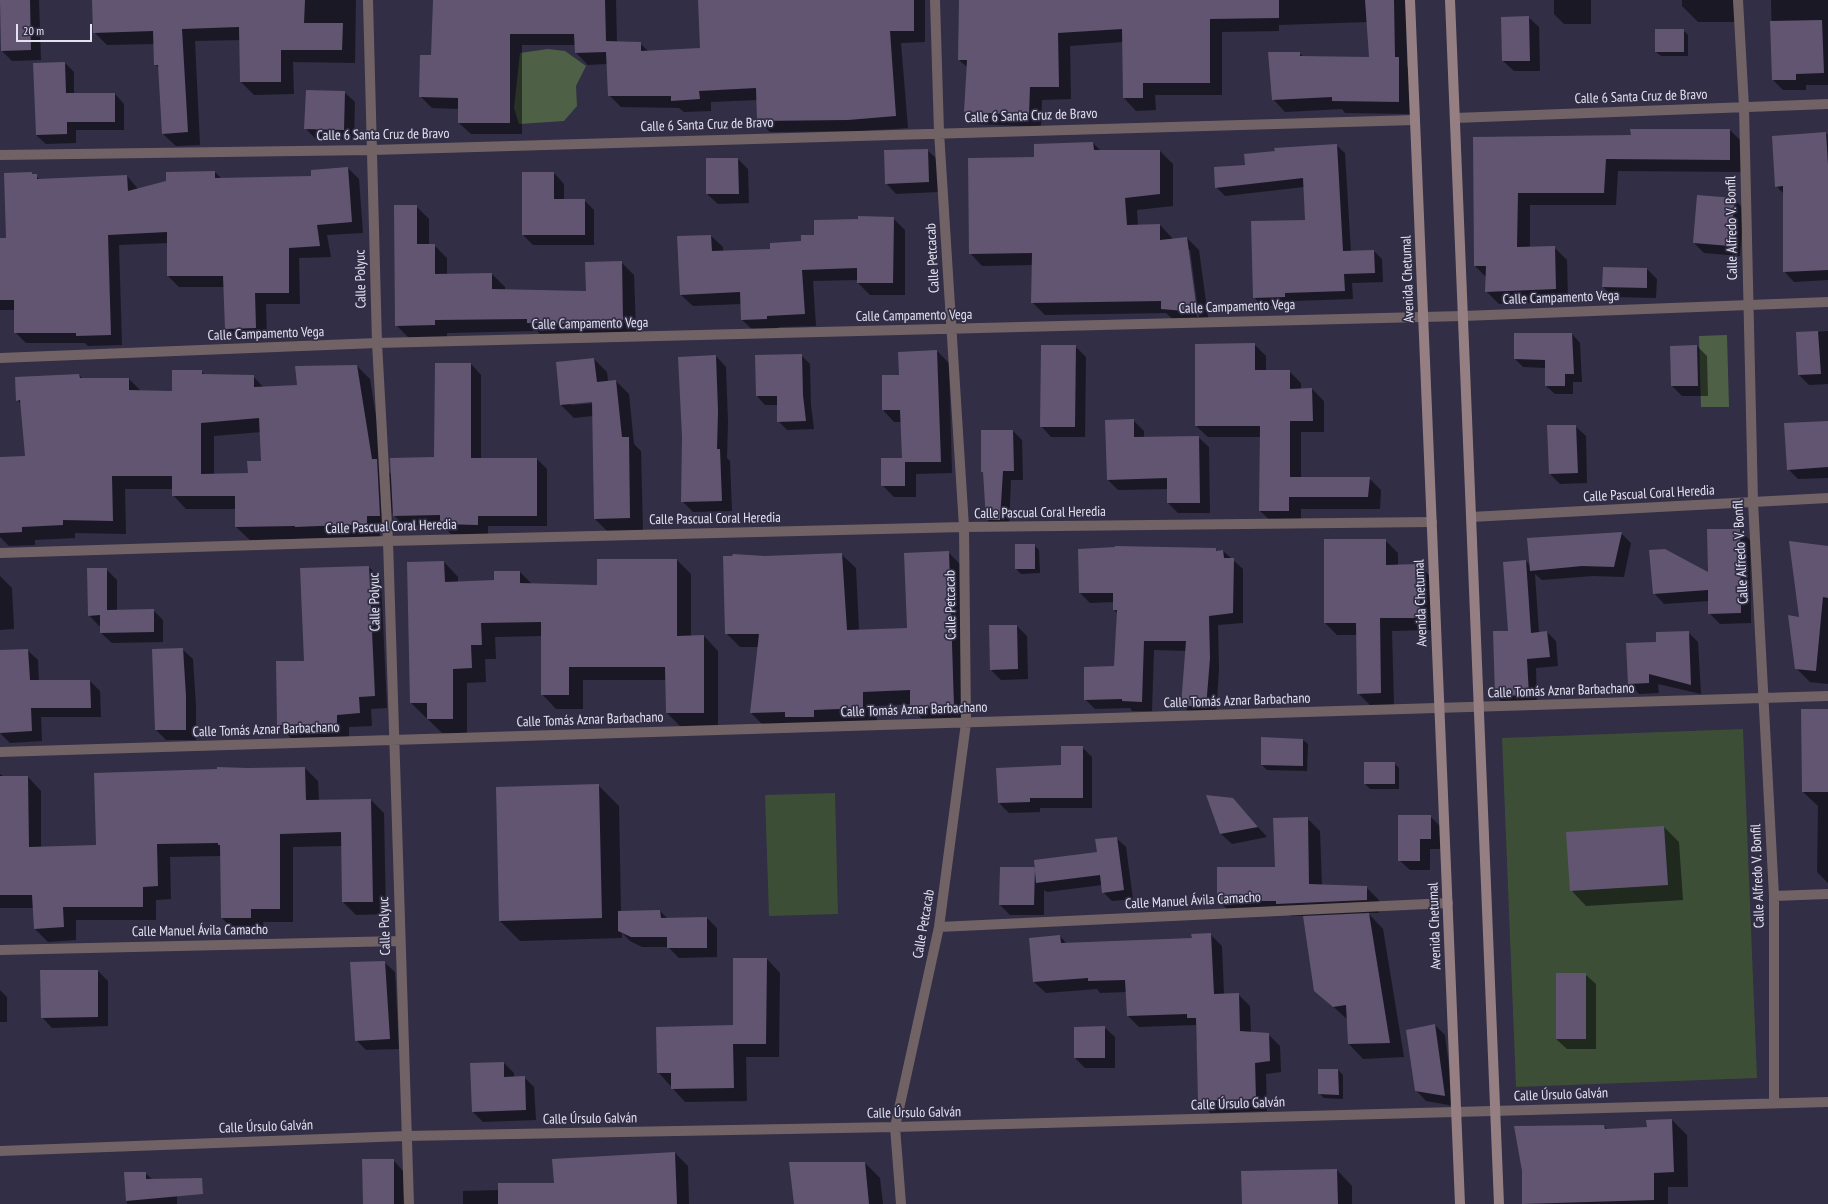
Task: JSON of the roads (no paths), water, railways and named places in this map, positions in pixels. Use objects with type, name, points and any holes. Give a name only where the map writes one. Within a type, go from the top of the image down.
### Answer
[{"type":"main road","name":"Avenida Chetumal","points":[[1410,0],[1460,1204]]},
{"type":"main road","points":[[1450,0],[1499,1204]]},
{"type":"street","name":"Calle Polyuc","points":[[368,0],[377,343],[388,541],[405,1136],[409,1204]]},
{"type":"street","name":"Calle Petcacab","points":[[901,1204],[896,1127],[939,927],[966,723],[964,528],[939,132],[935,0]]},
{"type":"street","name":"Calle Alfredo V. Bonfil","points":[[1738,0],[1744,107],[1753,502],[1774,896],[1774,1103]]},
{"type":"street","name":"Calle 6 Santa Cruz de Bravo","points":[[1455,118],[1828,104]]},
{"type":"street","name":"Calle 6 Santa Cruz de Bravo","points":[[0,156],[372,150],[939,132],[1415,120]]},
{"type":"street","name":"Calle Campamento Vega","points":[[0,358],[377,343],[951,330],[1463,316],[1828,302]]},
{"type":"street","name":"Calle Pascual Coral Heredia","points":[[1471,517],[1828,498]]},
{"type":"street","name":"Calle Pascual Coral Heredia","points":[[0,553],[388,541],[964,528],[1432,522]]},
{"type":"street","name":"Calle Tomás Aznar Barbachano","points":[[0,752],[1828,696]]},
{"type":"street","points":[[1774,896],[1828,894]]},
{"type":"street","name":"Calle Manuel Ávila Camacho","points":[[939,927],[1448,903]]},
{"type":"street","name":"Calle Manuel Ávila Camacho","points":[[0,950],[400,941]]},
{"type":"street","name":"Calle Úrsulo Galván","points":[[0,1151],[405,1136],[896,1127],[1828,1102]]}]
